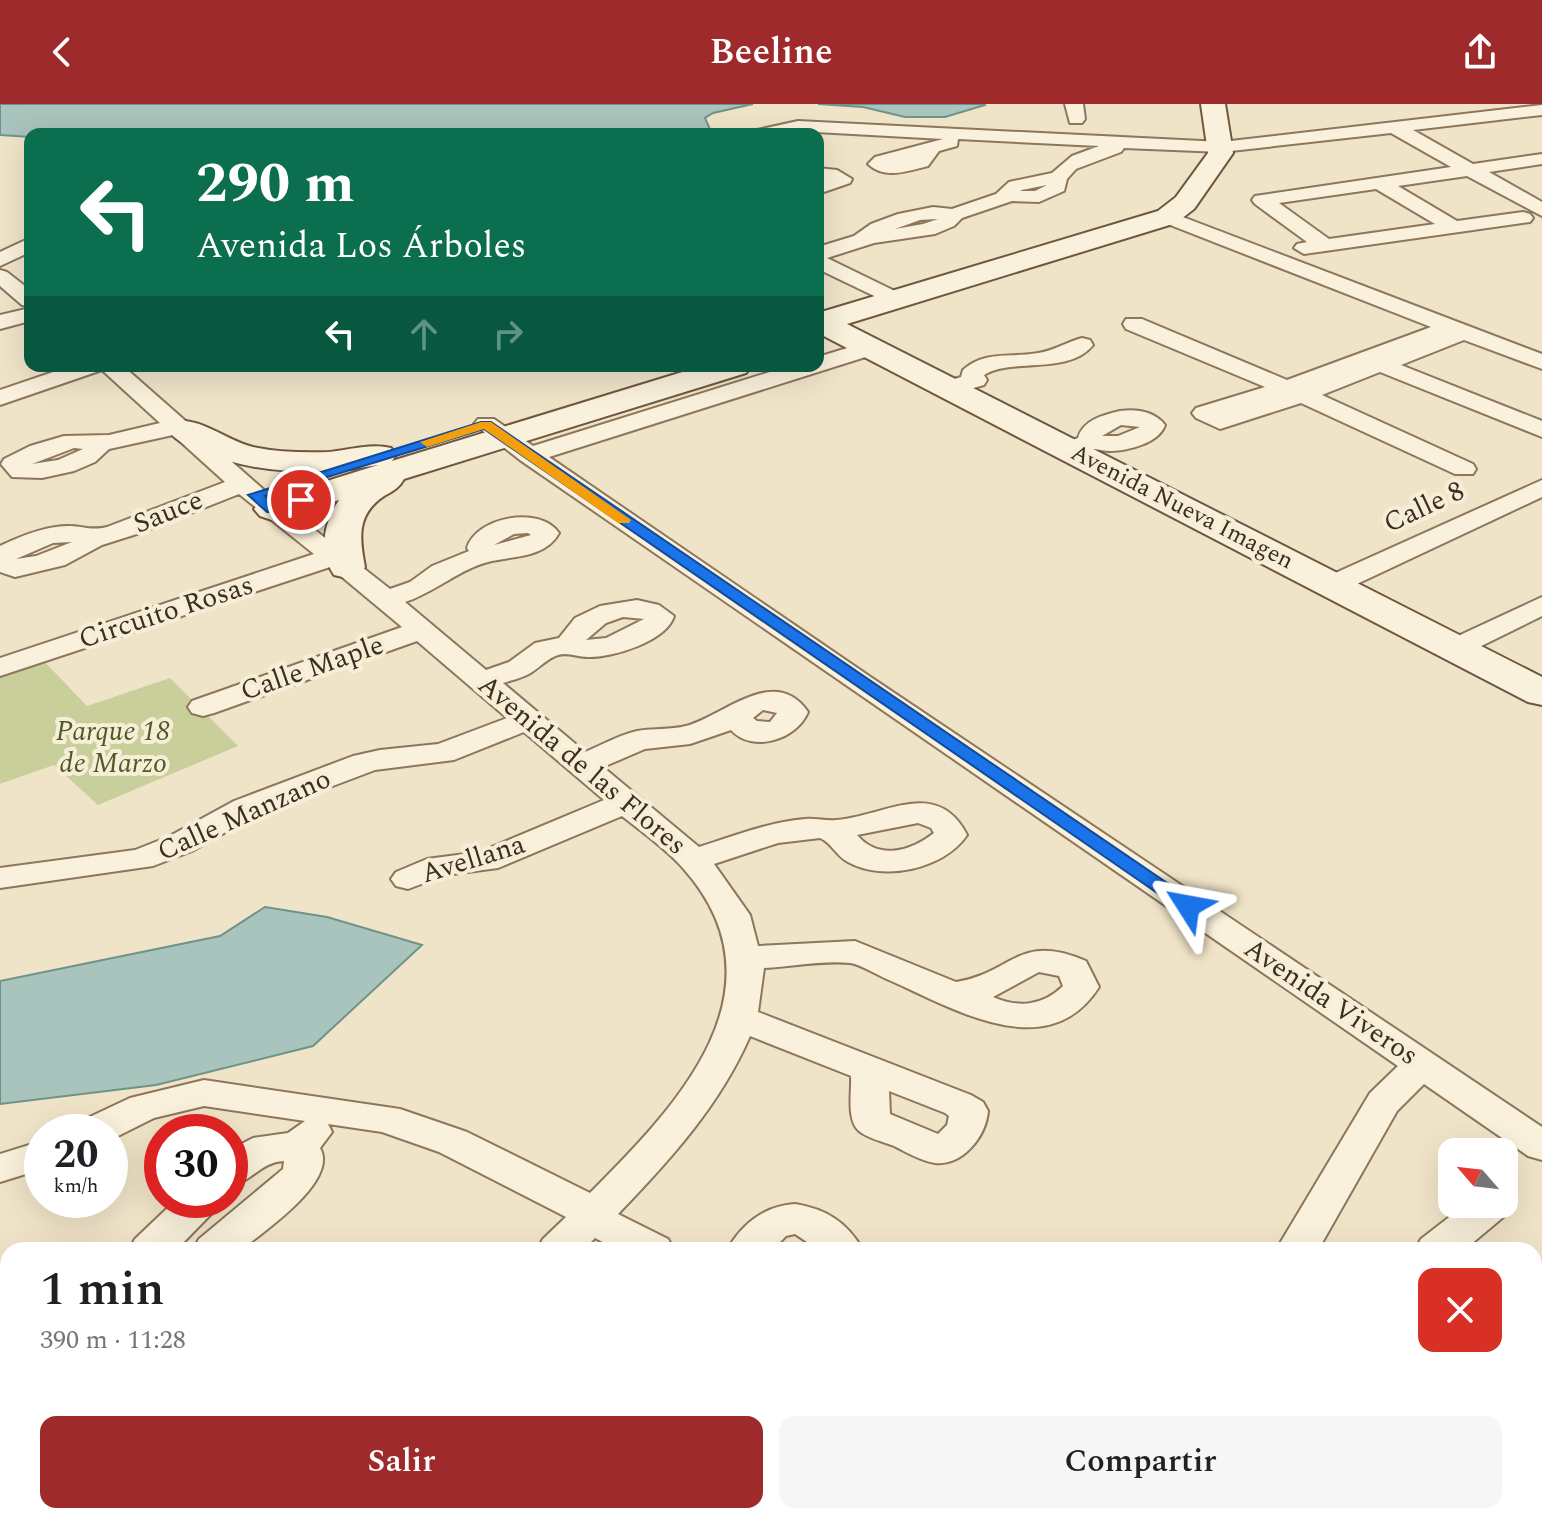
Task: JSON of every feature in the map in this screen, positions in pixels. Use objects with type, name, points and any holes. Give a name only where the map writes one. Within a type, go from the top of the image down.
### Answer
[{"type":"street","points":[[824,352],[834,333],[895,300],[1167,217],[1185,203],[1211,169],[1222,147],[1213,104]]},
{"type":"street","points":[[786,128],[1222,147],[1542,110]]},
{"type":"street","points":[[1394,127],[1542,210]]},
{"type":"street","points":[[824,130],[835,128]]},
{"type":"street","points":[[824,186],[882,168],[878,163],[979,135]]},
{"type":"street","points":[[824,252],[860,241],[871,231],[928,212],[953,215],[1009,196],[1029,197],[1048,193],[1057,187],[1059,177],[1071,165],[1094,153],[1148,143]]},
{"type":"street","points":[[1325,245],[1262,200],[1542,159]]},
{"type":"street","points":[[824,174],[843,179]]},
{"type":"street","points":[[1378,182],[1455,228]]},
{"type":"street","points":[[1167,217],[1542,362]]},
{"type":"street","points":[[1261,253],[1523,218]]},
{"type":"street","points":[[0,260],[24,247]]},
{"type":"street","points":[[824,264],[895,300]]},
{"type":"street","points":[[834,333],[970,294],[1009,265]]},
{"type":"street","points":[[0,276],[24,295]]},
{"type":"street","points":[[0,322],[24,316]]},
{"type":"street","points":[[1134,324],[1295,392],[1464,469]]},
{"type":"street","points":[[1295,392],[1370,366],[1457,329]]},
{"type":"street","name":"Avenida Nueva Imagen","points":[[834,333],[963,384],[1332,585],[1542,693]]},
{"type":"street","points":[[963,384],[1001,381],[1040,367],[1037,361],[1082,345]]},
{"type":"street","points":[[1370,366],[1542,430]]},
{"type":"street","points":[[4,396],[75,372]]},
{"type":"street","name":"Avenida de las Flores","points":[[117,372],[256,496],[340,562],[694,860],[712,879],[731,910],[745,943],[747,983],[740,1018],[724,1058],[702,1092],[658,1146],[566,1242]]},
{"type":"street","points":[[101,443],[182,428],[221,450],[268,461],[331,462],[507,439],[662,372]]},
{"type":"street","points":[[592,401],[710,372]]},
{"type":"street","points":[[256,496],[447,455],[787,372]]},
{"type":"street","name":"Avenida Viveros","points":[[507,439],[1542,1146]]},
{"type":"street","points":[[256,496],[393,453]]},
{"type":"street","points":[[340,562],[341,530],[351,506],[389,478],[447,455]]},
{"type":"street","name":"Calle 8","points":[[1332,585],[1542,488]]},
{"type":"street","name":"Sauce","points":[[92,540],[143,524],[194,500],[256,496]]},
{"type":"street","points":[[385,600],[420,588],[442,572],[486,554]]},
{"type":"street","name":"Circuito Rosas","points":[[0,667],[340,562]]},
{"type":"street","points":[[1455,648],[1542,605]]},
{"type":"street","name":"Calle Maple","points":[[203,707],[421,630]]},
{"type":"street","points":[[482,681],[519,668],[545,649],[570,644]]},
{"type":"street","points":[[582,765],[639,740],[684,736],[736,717]]},
{"type":"street","name":"Calle Manzano","points":[[0,878],[141,859],[180,844],[245,808],[364,763],[448,752],[528,720]]},
{"type":"street","name":"Avellana","points":[[408,879],[439,866],[486,861],[627,802]]},
{"type":"street","points":[[694,860],[769,836],[812,828],[835,830]]},
{"type":"street","points":[[747,958],[850,951],[953,994]]},
{"type":"street","points":[[740,1018],[869,1069]]},
{"type":"street","points":[[1302,1242],[1383,1102],[1423,1064]]},
{"type":"street","points":[[128,1114],[143,1107],[204,1093],[386,1119],[443,1138],[639,1242]]},
{"type":"street","points":[[248,1159],[258,1151],[298,1146],[335,1111]]},
{"type":"street","points":[[223,1242],[300,1176],[304,1153],[298,1146]]},
{"type":"street","points":[[0,1168],[24,1161]]},
{"type":"street","points":[[158,1242],[183,1218]]},
{"type":"street","points":[[756,1242],[775,1223],[793,1218],[818,1226],[834,1242]]},
{"type":"street","points":[[1446,1242],[1476,1218]]},
{"type":"green space","name":"Parque 18 de Marzo","points":[[38,655],[87,706],[170,678],[238,746],[98,805],[54,765],[0,784],[0,668]]},
{"type":"water","points":[[0,104],[753,104],[713,113],[705,118],[709,128],[24,128],[24,137],[0,135]]},
{"type":"water","points":[[818,104],[985,105],[945,117],[905,117],[863,107]]},
{"type":"water","points":[[265,907],[327,917],[422,945],[313,1046],[156,1085],[0,1104],[0,981],[220,936]]},
{"type":"slow traffic","points":[[427,442],[486,424],[624,520]]},
{"type":"route","points":[[301,500],[272,509],[255,495],[486,424],[1188,906]]}]
